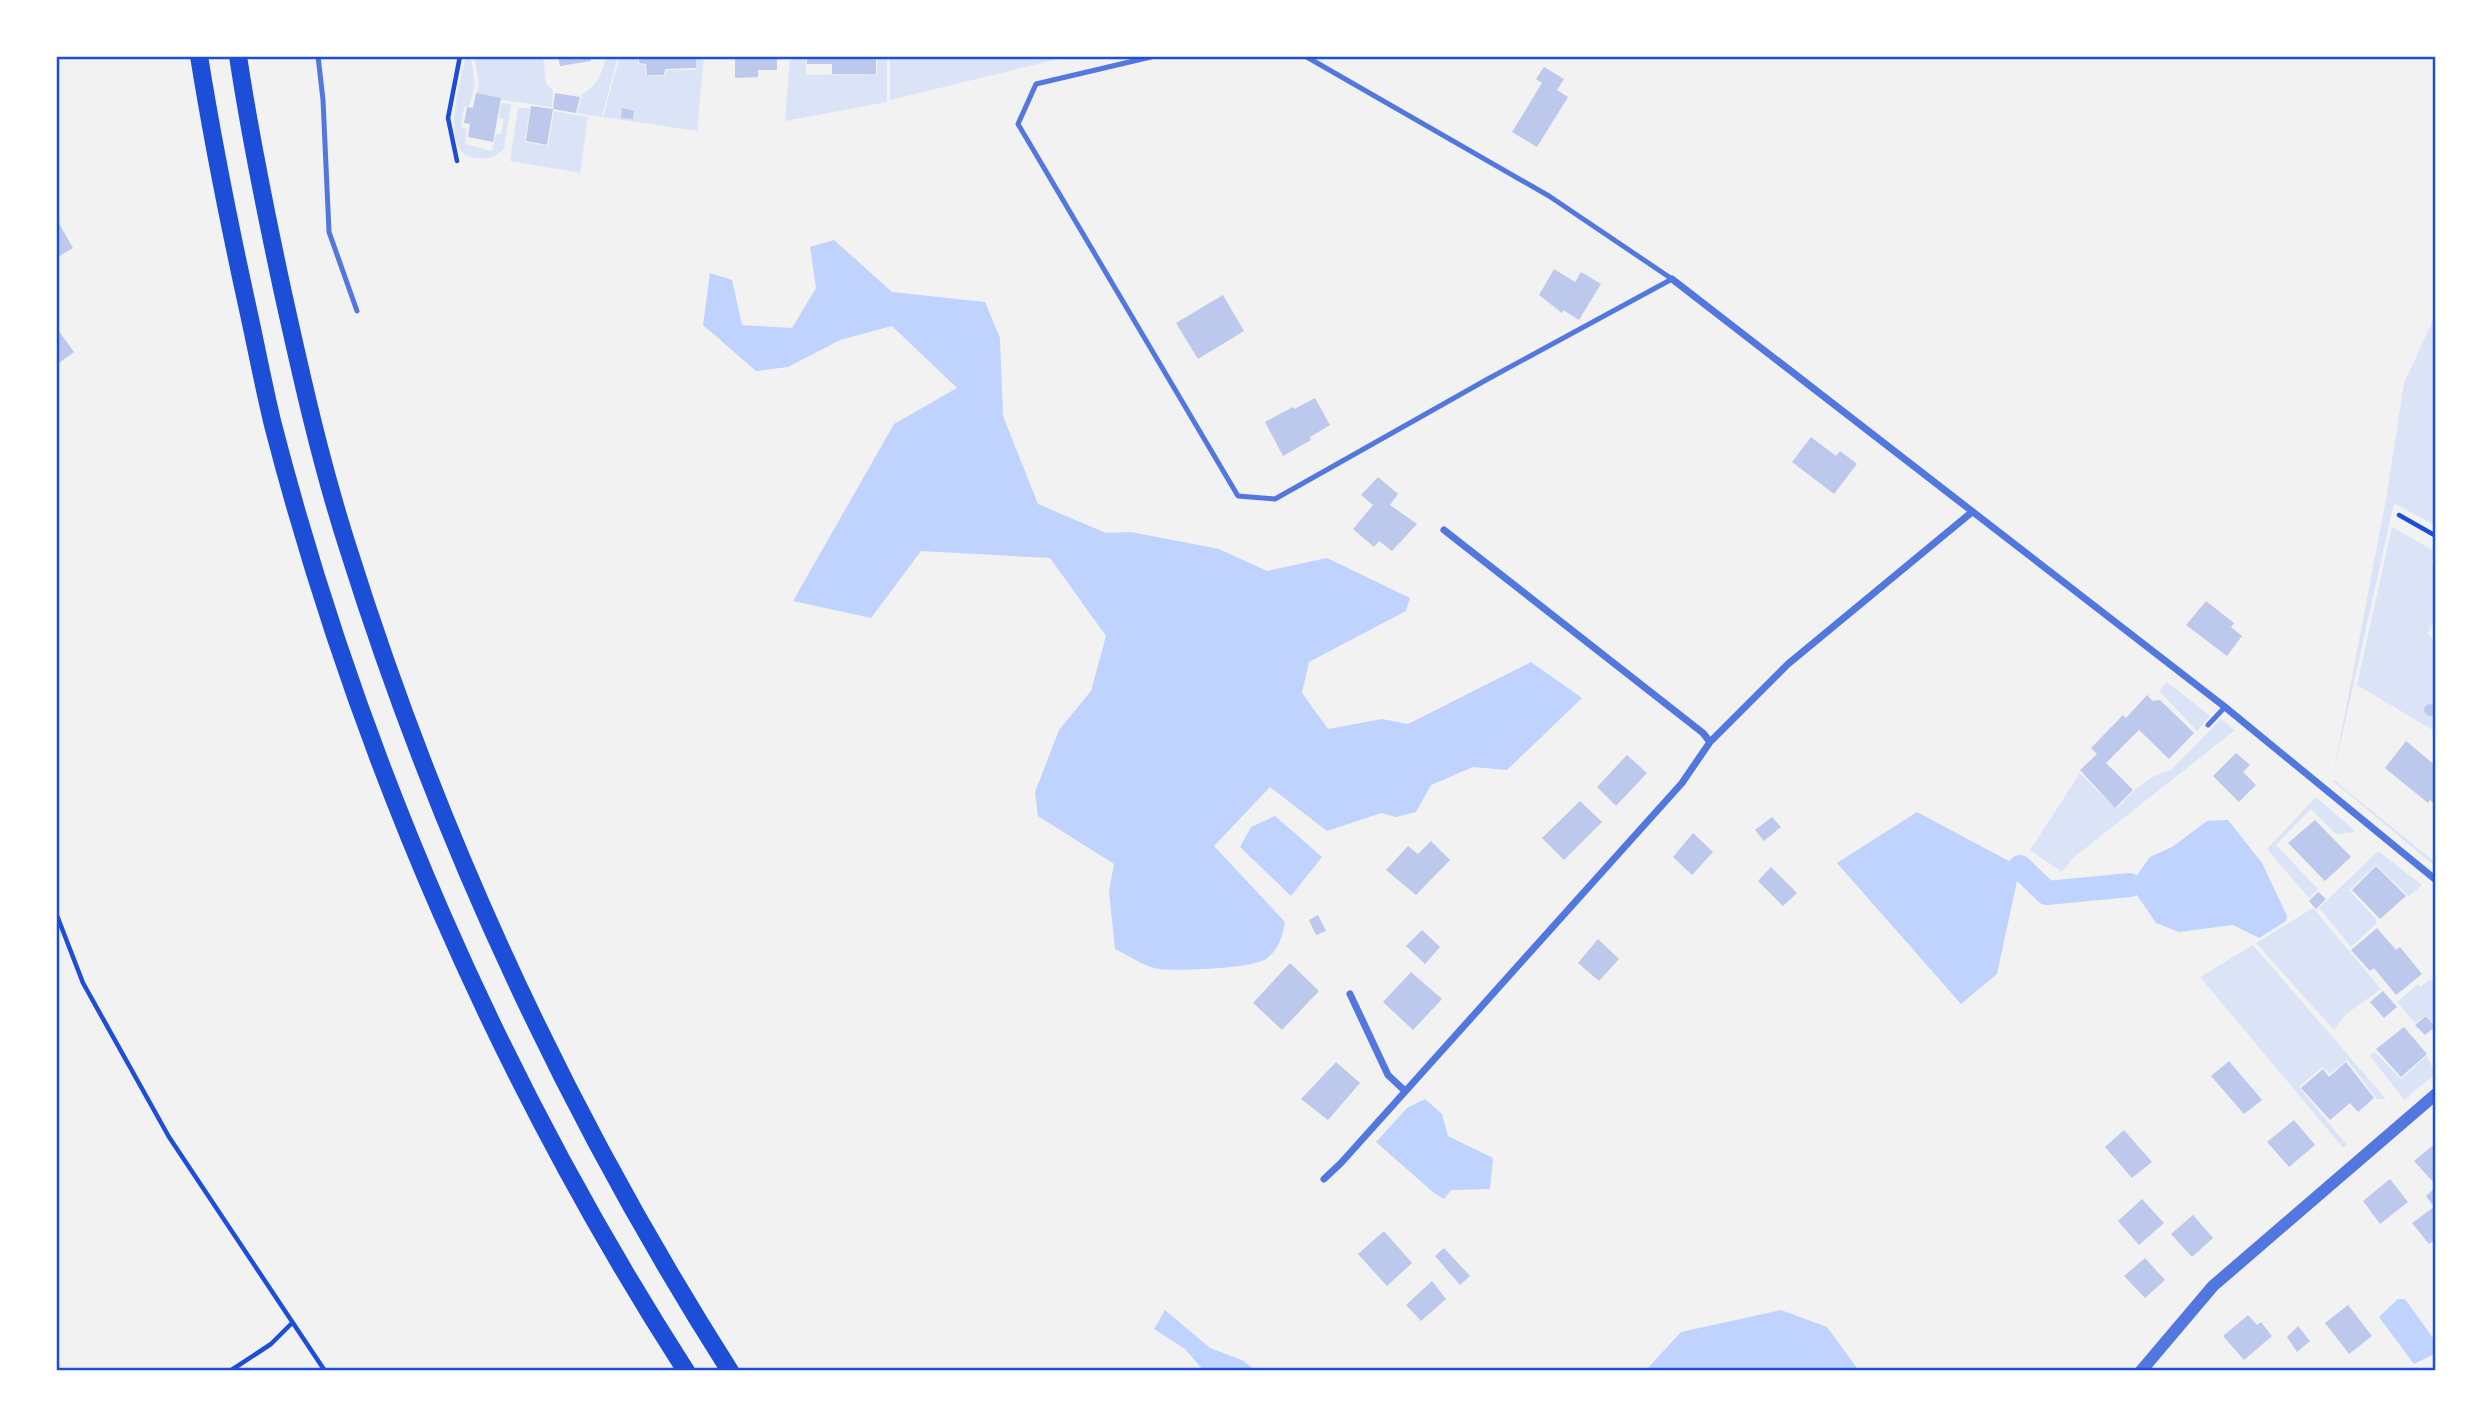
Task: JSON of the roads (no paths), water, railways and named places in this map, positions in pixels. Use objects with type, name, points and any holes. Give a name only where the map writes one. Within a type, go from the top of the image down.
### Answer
[{"type":"main road","points":[[200,56],[225,204],[273,422],[330,616],[380,758],[455,941],[520,1078],[581,1195],[686,1371]]},
{"type":"main road","points":[[238,56],[263,199],[302,382],[323,462],[369,613],[415,742],[500,947],[558,1069],[615,1177],[730,1371]]},
{"type":"street","points":[[1672,279],[2225,707],[2436,880]]},
{"type":"street","points":[[1324,1179],[1682,783],[1710,742],[1788,664],[1972,512]]},
{"type":"street","points":[[1444,530],[1703,733],[1710,742]]},
{"type":"street","points":[[1350,994],[1388,1075],[1405,1091]]},
{"type":"street","points":[[2141,1371],[2213,1286],[2436,1094]]},
{"type":"lane","points":[[318,56],[323,100],[329,232],[357,311]]},
{"type":"lane","points":[[1155,56],[1036,83],[1018,124],[1238,496],[1275,499],[1672,279],[1549,196],[1305,56]]},
{"type":"lane","points":[[2208,725],[2225,707]]},
{"type":"water","points":[[834,240],[892,292],[985,302],[1000,338],[1003,416],[1038,504],[1106,533],[1131,532],[1219,549],[1267,571],[1327,558],[1410,598],[1406,611],[1309,662],[1302,693],[1328,729],[1382,719],[1408,724],[1531,662],[1582,698],[1507,770],[1473,767],[1431,785],[1416,812],[1396,817],[1381,813],[1327,831],[1270,787],[1214,846],[1285,922],[1277,947],[1266,959],[1230,967],[1159,969],[1115,949],[1109,891],[1114,864],[1038,816],[1035,792],[1059,730],[1091,691],[1106,636],[1050,558],[921,551],[871,618],[793,601],[894,424],[957,388],[892,326],[840,340],[788,367],[756,371],[703,325],[710,273],[732,280],[742,325],[792,328],[816,288],[810,247]]},
{"type":"water","points":[[1917,812],[2020,867],[1997,974],[1961,1004],[1837,863]]},
{"type":"water","points":[[1275,816],[1322,857],[1291,896],[1240,847],[1251,827]]},
{"type":"water","points":[[2228,820],[2262,863],[2287,916],[2286,921],[2259,938],[2233,925],[2179,932],[2156,923],[2130,885],[2150,857],[2172,847],[2207,821]]},
{"type":"water","points":[[1425,1099],[1442,1114],[1448,1136],[1493,1158],[1490,1189],[1451,1190],[1444,1199],[1376,1142],[1407,1108]]},
{"type":"water","points":[[2398,1299],[2405,1299],[2436,1342],[2436,1353],[2414,1364],[2379,1317]]},
{"type":"water","points":[[1165,1310],[1210,1348],[1242,1360],[1256,1371],[1204,1371],[1185,1349],[1154,1329]]},
{"type":"water","points":[[1781,1310],[1827,1327],[1857,1368],[1856,1371],[1645,1371],[1681,1332]]},
{"type":"waterway","points":[[2020,867],[2047,893],[2130,885]]}]
